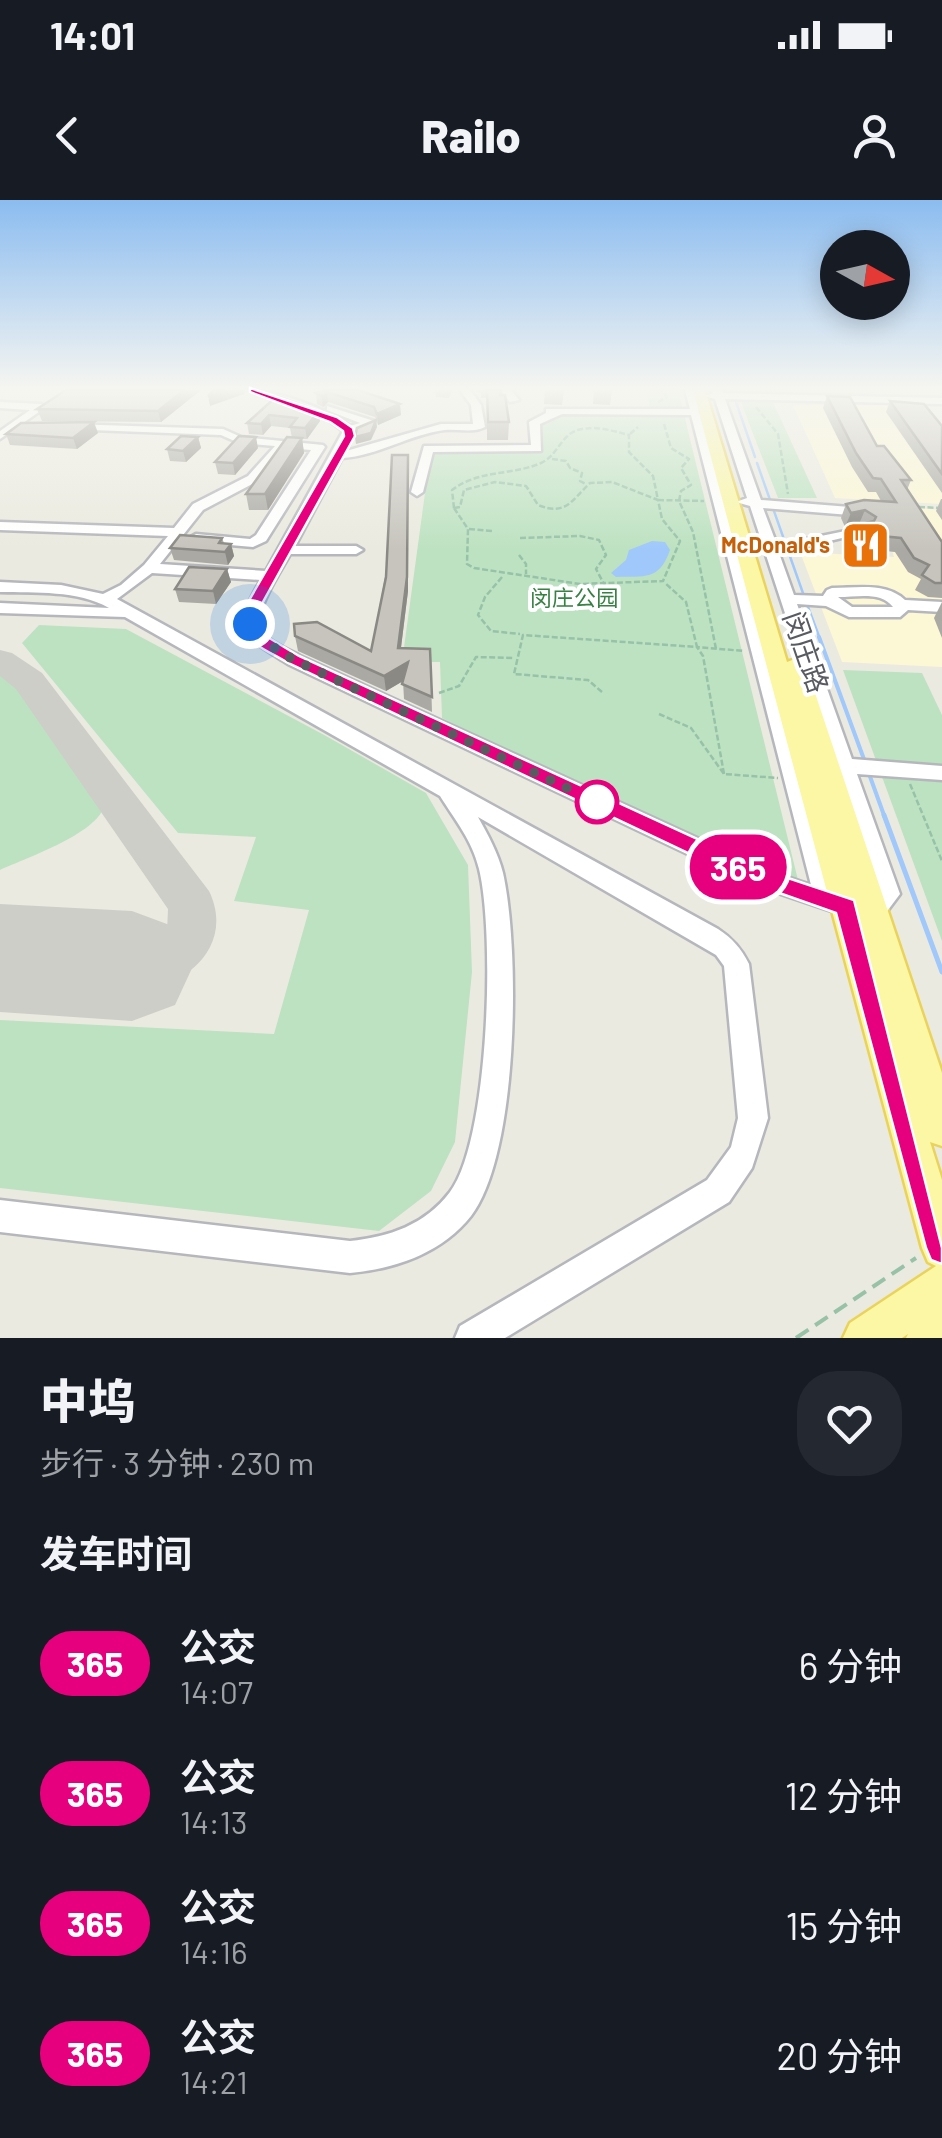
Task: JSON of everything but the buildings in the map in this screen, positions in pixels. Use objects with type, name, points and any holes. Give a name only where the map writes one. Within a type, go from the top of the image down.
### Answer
[{"type":"main road","name":"闵庄路","points":[[727,443],[754,503],[860,908],[941,1245]]},
{"type":"main road","name":"闵庄路","points":[[860,908],[942,1128]]},
{"type":"main road","points":[[864,1338],[942,1284]]},
{"type":"main road","points":[[928,1338],[942,1328]]},
{"type":"street","points":[[0,526],[176,534],[252,543],[261,538],[320,447],[272,443]]},
{"type":"street","points":[[345,443],[256,602],[250,624],[254,635],[266,645],[759,877],[860,908]]},
{"type":"street","points":[[341,455],[383,443]]},
{"type":"street","points":[[417,492],[428,448],[536,449],[536,443]]},
{"type":"street","points":[[104,600],[149,568],[198,507],[252,478],[282,444]]},
{"type":"street","points":[[754,503],[850,512]]},
{"type":"street","name":"闵庄路","points":[[754,503],[781,548],[788,599],[860,767],[888,894],[860,908],[823,888],[760,652],[754,503]]},
{"type":"street","points":[[781,548],[860,532]]},
{"type":"street","points":[[286,550],[356,550]]},
{"type":"street","points":[[149,568],[271,576]]},
{"type":"street","points":[[0,587],[61,590],[104,600],[724,947],[736,964],[753,1118],[749,1141],[736,1172],[718,1191],[472,1338]]},
{"type":"street","points":[[788,599],[829,601],[849,612],[888,614],[900,612],[902,604],[942,607]]},
{"type":"street","points":[[0,608],[129,613]]},
{"type":"street","points":[[860,767],[942,772]]},
{"type":"street","points":[[0,1216],[350,1257],[398,1250],[442,1222],[464,1200],[488,1140],[499,940],[492,873],[468,820],[446,790]]},
{"type":"path","points":[[550,459],[560,443]]},
{"type":"path","points":[[630,443],[630,452],[653,476],[662,519],[680,542],[663,581]]},
{"type":"path","points":[[670,443],[689,459],[681,468],[691,485],[681,492],[679,501],[693,532],[716,649]]},
{"type":"path","points":[[724,774],[702,656],[686,602],[663,581],[606,587],[555,584],[526,576],[503,576],[466,564],[468,529],[454,508],[452,490],[480,472],[518,469],[550,459],[566,461],[570,468],[582,473],[580,481],[588,485],[612,482],[656,500],[754,503],[781,443]]},
{"type":"path","points":[[515,483],[518,469]]},
{"type":"path","points":[[454,508],[460,507],[464,490],[484,482],[526,486],[538,505],[556,510],[580,500],[588,485]]},
{"type":"path","points":[[912,506],[942,508]]},
{"type":"path","points":[[468,529],[493,531]]},
{"type":"path","points":[[520,538],[551,540],[573,534],[599,540],[606,555],[596,570],[606,587]]},
{"type":"path","points":[[519,555],[526,564],[526,576]]},
{"type":"path","points":[[503,576],[485,597],[478,615],[491,631],[760,652]]},
{"type":"path","points":[[523,634],[514,658],[514,674],[588,680],[602,692]]},
{"type":"path","points":[[439,693],[459,686],[476,657],[514,658]]},
{"type":"path","points":[[659,714],[677,716],[700,733],[712,760],[724,774],[794,779]]},
{"type":"path","points":[[904,770],[942,861]]},
{"type":"path","points":[[796,1338],[941,1245]]},
{"type":"shaded area","points":[[810,443],[942,443],[942,504],[835,498]]},
{"type":"shaded area","points":[[878,505],[942,510],[942,667],[842,662],[800,552],[894,557]]},
{"type":"green space","name":"闵庄公园","points":[[540,443],[691,443],[798,880],[582,789],[442,718],[440,662],[402,662],[431,449],[542,452]]},
{"type":"green space","points":[[757,443],[792,443],[817,498],[778,498]]},
{"type":"green space","points":[[39,625],[126,629],[326,736],[426,793],[468,865],[472,972],[455,1142],[431,1191],[379,1231],[0,1188],[0,1020],[274,1034],[309,910],[234,901],[256,837],[178,833],[22,643]]},
{"type":"green space","points":[[843,670],[922,673],[942,715],[942,941]]},
{"type":"green space","points":[[0,672],[18,683],[105,802],[101,813],[78,834],[0,870]]},
{"type":"water","points":[[652,541],[665,542],[670,550],[656,572],[635,577],[616,577],[611,573],[626,560],[629,550]]},
{"type":"waterway","points":[[750,443],[755,457]]},
{"type":"waterway","points":[[757,463],[804,596]]},
{"type":"waterway","points":[[808,607],[820,639]]},
{"type":"waterway","points":[[819,637],[865,762]]},
{"type":"waterway","points":[[868,771],[885,818]]},
{"type":"waterway","points":[[884,815],[942,972]]},
{"type":"taxiway","points":[[0,660],[29,681],[192,905],[191,934],[180,953],[160,963],[132,966]]},
{"type":"runway","points":[[0,958],[132,966]]},
{"type":"bus line","name":"365","points":[[346,443],[256,602],[250,624],[254,635],[294,660],[759,877],[846,906],[942,1248]]},
{"type":"place","name":"McDonald's","points":[[865,545]]},
{"type":"route","points":[[250,624],[254,635],[266,645],[294,660],[597,802]]}]
